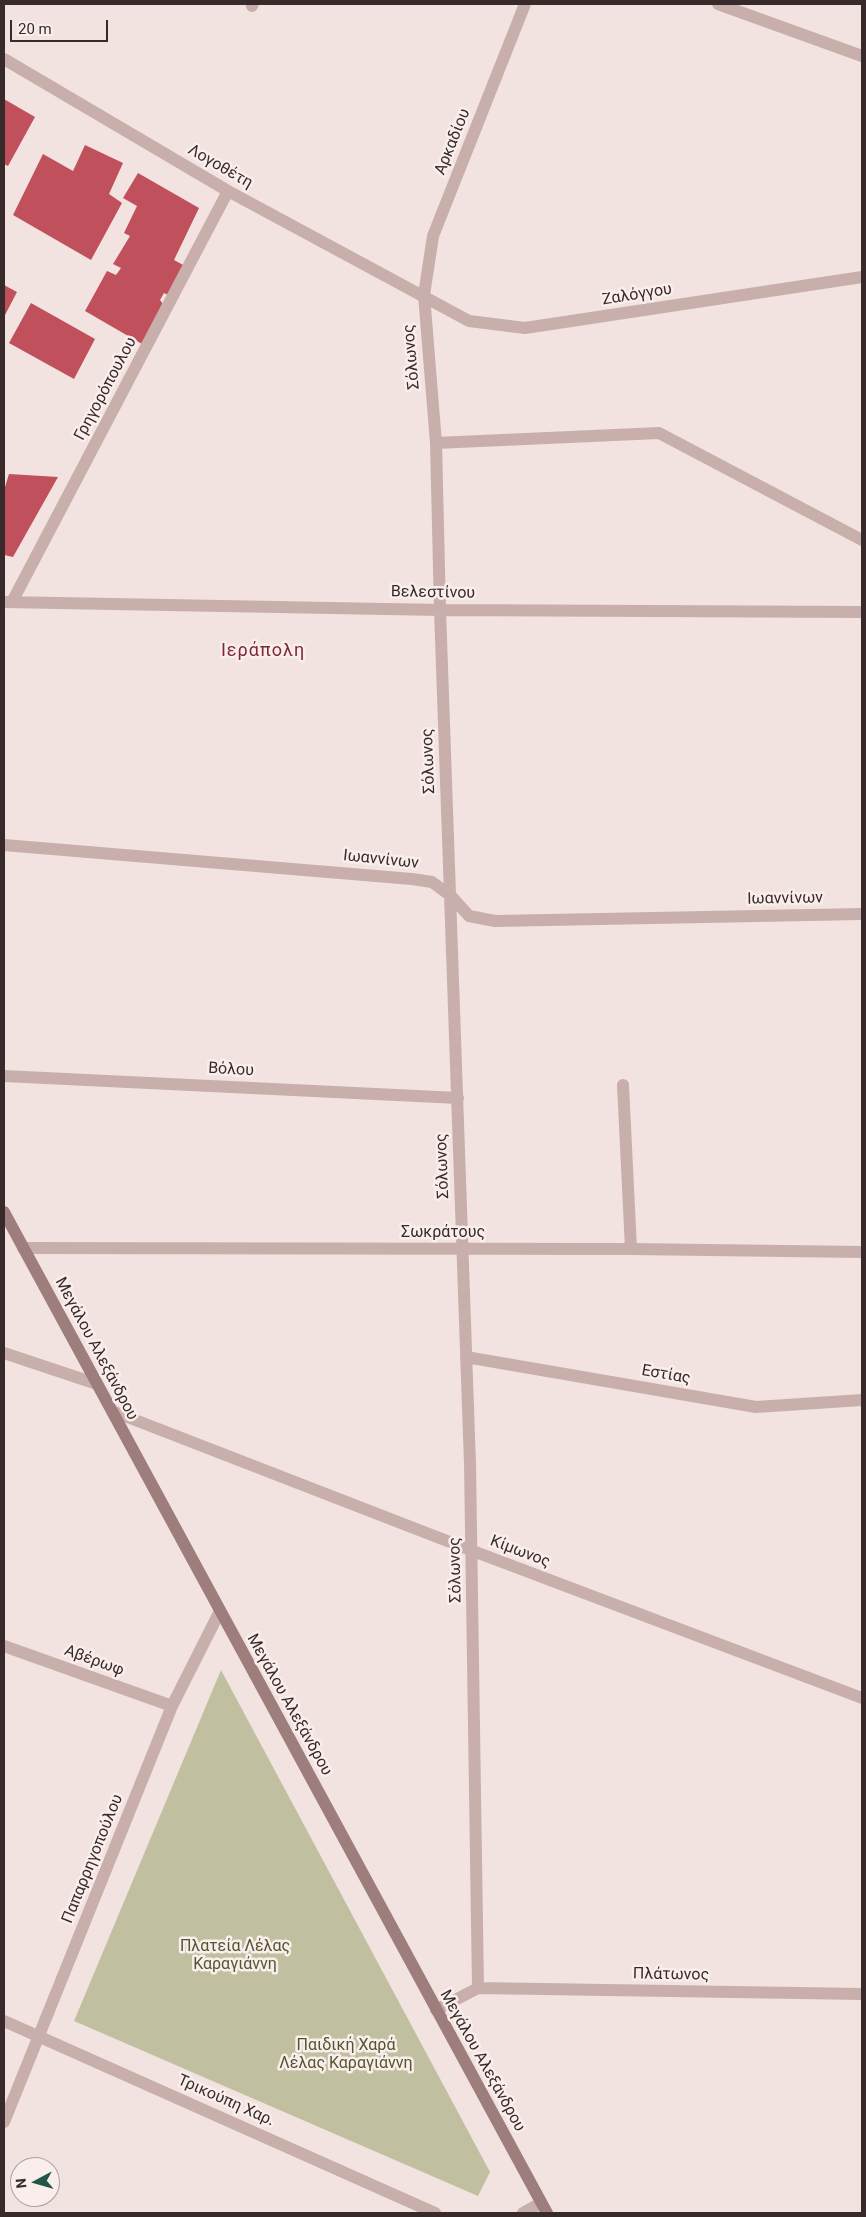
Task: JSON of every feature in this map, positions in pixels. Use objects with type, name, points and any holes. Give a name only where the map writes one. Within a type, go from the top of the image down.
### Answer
[{"type":"street","name":"Αρκαδίου","points":[[424,295],[432,236],[525,4]]},
{"type":"street","points":[[718,4],[862,56]]},
{"type":"street","name":"Λογοθέτη","points":[[4,59],[228,191],[424,295]]},
{"type":"street","name":"Γρηγορόπουλου","points":[[8,602],[228,191]]},
{"type":"street","name":"Ζαλόγγου","points":[[424,295],[469,321],[525,328],[862,277]]},
{"type":"street","name":"Σόλωνος","points":[[424,295],[436,443],[440,610],[473,1551],[478,1988]]},
{"type":"street","points":[[436,443],[659,432],[862,540]]},
{"type":"street","name":"Βελεστίνου","points":[[8,602],[440,610],[862,612]]},
{"type":"street","name":"Ιωαννίνων","points":[[4,844],[412,878],[432,882],[451,896],[469,916],[495,921],[862,914]]},
{"type":"street","name":"Βόλου","points":[[4,1076],[458,1098]]},
{"type":"street","points":[[623,1085],[631,1249]]},
{"type":"street","name":"Μεγάλου Αλεξάνδρου","points":[[4,1212],[544,2208]]},
{"type":"street","name":"Σωκράτους","points":[[23,1248],[631,1249],[862,1252]]},
{"type":"street","points":[[4,1353],[97,1384]]},
{"type":"street","name":"Εστίας","points":[[466,1357],[756,1407],[862,1400]]},
{"type":"street","name":"Κίμωνος","points":[[112,1411],[473,1551],[862,1698]]},
{"type":"street","name":"Παπαρρηγοπούλου","points":[[4,2122],[172,1706],[220,1611]]},
{"type":"street","name":"Αβέρωφ","points":[[4,1646],[172,1706]]},
{"type":"street","points":[[436,2010],[478,1988]]},
{"type":"street","name":"Πλάτωνος","points":[[478,1988],[862,1994]]},
{"type":"street","name":"Τρικούπη Χαρ.","points":[[4,2021],[40,2035],[435,2213]]},
{"type":"street","points":[[524,2213],[544,2208]]},
{"type":"green space","name":"Πλατεία Λέλας Καραγιάννη","points":[[221,1670],[490,2172],[478,2196],[74,2021]]},
{"type":"building","points":[[4,99],[35,117],[8,166],[4,164]]},
{"type":"building","points":[[85,145],[123,163],[109,194],[122,203],[91,260],[13,215],[43,154],[73,171]]},
{"type":"building","points":[[138,173],[199,208],[174,260],[185,266],[168,295],[164,293],[160,300],[163,304],[142,344],[85,311],[107,271],[116,275],[121,268],[113,264],[130,236],[124,233],[137,206],[123,198]]},
{"type":"building","points":[[4,285],[17,292],[4,317]]},
{"type":"building","points":[[31,303],[95,339],[74,379],[9,343]]},
{"type":"building","points":[[9,474],[58,477],[13,557],[4,555],[4,490]]},
{"type":"district","name":"Ιεράπολη","points":[[263,651]]},
{"type":"park label","name":"Παιδική Χαρά Λέλας Καραγιάννη","points":[[346,2055]]}]
